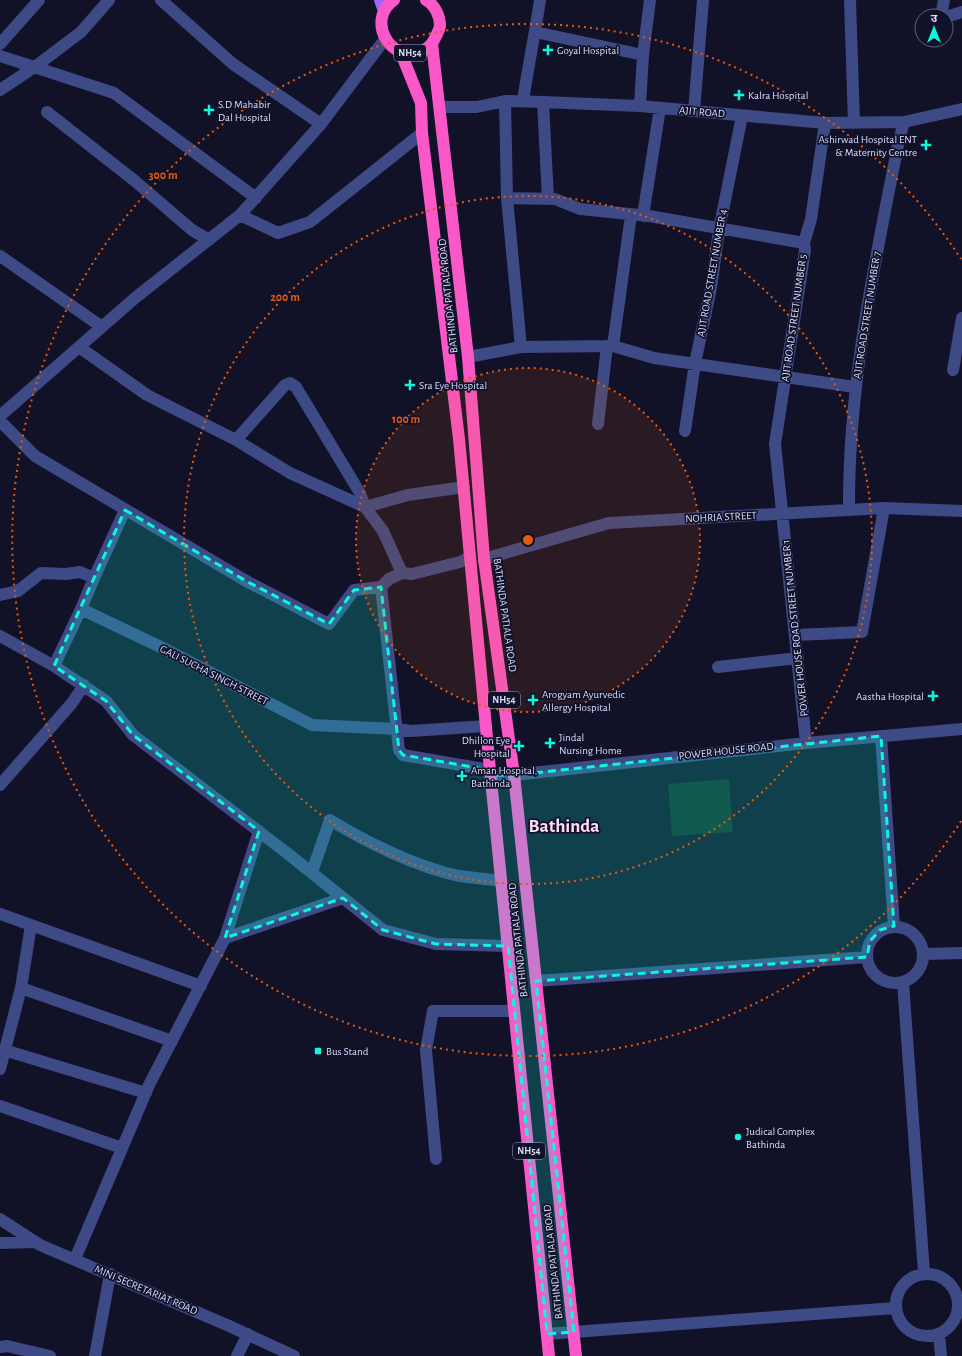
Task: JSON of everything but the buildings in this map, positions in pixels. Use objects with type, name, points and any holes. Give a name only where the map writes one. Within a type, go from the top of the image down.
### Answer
[{"type":"highway","name":"NH54","points":[[394,0],[382,6],[381,25],[385,39],[391,46],[401,53],[421,103],[422,133],[464,487],[490,773],[549,1356]]},
{"type":"highway","name":"NH54","points":[[401,53],[417,53],[425,50],[432,44],[440,28],[438,5],[426,0]]},
{"type":"highway","name":"BATHINDA PATIALA ROAD","points":[[432,44],[468,357],[484,559],[514,774],[576,1356]]},
{"type":"street","points":[[0,44],[39,0]]},
{"type":"street","points":[[0,90],[36,66],[81,32],[109,0]]},
{"type":"street","points":[[161,0],[233,64],[321,124]]},
{"type":"street","points":[[523,101],[529,55],[536,32],[540,0]]},
{"type":"street","points":[[640,106],[643,56],[650,0]]},
{"type":"street","points":[[694,111],[704,0]]},
{"type":"street","points":[[850,0],[854,123]]},
{"type":"street","points":[[536,32],[643,56]]},
{"type":"street","points":[[0,416],[135,298],[240,215],[321,124],[385,39]]},
{"type":"street","points":[[0,56],[36,66],[114,93],[256,198]]},
{"type":"street","points":[[504,101],[507,198],[521,347]]},
{"type":"street","name":"AJIT ROAD","points":[[440,107],[477,107],[504,101],[523,101],[640,106],[825,123],[904,122],[962,109]]},
{"type":"street","points":[[543,102],[548,199]]},
{"type":"street","points":[[598,424],[610,346],[660,108]]},
{"type":"street","points":[[47,112],[135,181],[192,230],[208,240]]},
{"type":"street","name":"AJIT ROAD STREET NUMBER 4","points":[[685,432],[695,363],[711,288],[719,230],[742,116]]},
{"type":"street","name":"AJIT ROAD STREET NUMBER 7","points":[[849,510],[849,459],[855,387],[870,286],[899,140],[904,122]]},
{"type":"street","name":"AJIT ROAD STREET NUMBER 5","points":[[784,513],[775,444],[805,250],[804,243],[811,219],[825,123]]},
{"type":"street","points":[[240,215],[278,234],[310,222],[422,133]]},
{"type":"street","points":[[507,198],[555,199],[580,208],[637,215],[719,230],[804,243]]},
{"type":"street","points":[[0,256],[102,327]]},
{"type":"street","points":[[953,370],[962,318]]},
{"type":"street","points":[[468,357],[521,347],[610,346],[654,358],[855,387]]},
{"type":"street","points":[[79,347],[148,395],[236,440],[290,473],[365,507],[408,495],[464,487]]},
{"type":"street","points":[[236,440],[285,385],[290,382],[296,387],[356,486],[365,507],[383,531],[402,573]]},
{"type":"street","points":[[0,421],[35,456],[248,582],[329,624],[354,590],[381,587],[389,579],[402,573],[412,574],[460,562],[470,556]]},
{"type":"street","points":[[796,635],[862,632],[884,508]]},
{"type":"street","name":"NOHRIA STREET","points":[[484,559],[609,523],[884,508],[962,511]]},
{"type":"street","points":[[54,666],[125,510]]},
{"type":"street","name":"POWER HOUSE ROAD STREET NUMBER 1","points":[[784,513],[806,743]]},
{"type":"street","points":[[0,595],[18,591],[41,573],[66,574],[80,572],[94,578]]},
{"type":"street","points":[[381,587],[397,729]]},
{"type":"street","name":"GALI SUCHA SINGH STREET","points":[[81,609],[167,650],[312,725],[397,729],[411,732],[486,726]]},
{"type":"street","points":[[0,636],[54,666],[106,701],[133,734],[312,872],[383,930],[436,944],[508,946]]},
{"type":"street","points":[[718,667],[798,658]]},
{"type":"street","points":[[0,784],[72,703],[84,685]]},
{"type":"street","name":"POWER HOUSE ROAD","points":[[397,729],[399,750],[403,754],[490,773],[514,774],[806,743],[962,729]]},
{"type":"street","points":[[881,736],[894,926]]},
{"type":"street","points":[[312,872],[330,820],[357,837],[415,861],[458,876],[501,881]]},
{"type":"street","points":[[75,1259],[146,1093],[225,938],[259,831]]},
{"type":"street","points":[[225,938],[343,898]]},
{"type":"street","points":[[0,914],[201,986]]},
{"type":"street","points":[[0,1069],[20,988],[31,925]]},
{"type":"street","points":[[894,926],[910,930],[920,941],[924,954],[920,968],[912,978],[896,983],[882,980],[870,969],[867,957],[870,940],[880,930],[894,926]]},
{"type":"street","points":[[924,954],[962,952]]},
{"type":"street","points":[[536,981],[867,957]]},
{"type":"street","points":[[903,982],[924,1273]]},
{"type":"street","points":[[20,988],[172,1041]]},
{"type":"street","points":[[436,1159],[426,1050],[432,1011],[514,1011]]},
{"type":"street","points":[[4,1050],[146,1093]]},
{"type":"street","points":[[0,1106],[122,1148]]},
{"type":"street","name":"MINI SECRETARIAT ROAD","points":[[0,1219],[35,1242],[248,1334],[294,1356]]},
{"type":"street","points":[[0,1243],[35,1242]]},
{"type":"street","points":[[924,1273],[934,1274],[951,1284],[960,1302],[954,1321],[948,1328],[939,1334],[929,1336],[910,1332],[900,1321],[895,1308],[896,1298],[900,1288],[910,1278],[924,1273]]},
{"type":"street","points":[[95,1356],[110,1274]]},
{"type":"street","points":[[547,1334],[895,1308]]},
{"type":"street","points":[[238,1356],[248,1334]]},
{"type":"street","points":[[939,1334],[941,1356]]},
{"type":"street","points":[[0,1347],[7,1346],[50,1356]]},
{"type":"highlighted area","points":[[125,510],[248,582],[329,624],[354,590],[381,587],[399,750],[403,755],[490,770],[491,775],[514,775],[881,736],[894,926],[880,930],[870,941],[867,957],[536,981],[574,1332],[547,1334],[508,946],[436,944],[383,930],[343,898],[225,938],[259,831],[133,735],[106,701],[54,666]]},
{"type":"green space","points":[[729,779],[733,832],[672,836],[668,784]]},
{"type":"place","name":"Goyal Hospital","points":[[548,50]]},
{"type":"place","name":"Kalra Hospital","points":[[739,95]]},
{"type":"place","name":"S.D Mahabir Dal Hospital","points":[[209,110]]},
{"type":"place","name":"Ashirwad Hospital ENT & Maternity Centre","points":[[926,145]]},
{"type":"place","name":"Sra Eye Hospital","points":[[410,385]]},
{"type":"place","name":"Aastha Hospital","points":[[933,696]]},
{"type":"place","name":"Arogyam Ayurvedic Allergy Hospital","points":[[533,700]]},
{"type":"place","name":"Jindal Nursing Home","points":[[550,743]]},
{"type":"place","name":"Dhillon Eye Hospital","points":[[519,746]]},
{"type":"place","name":"Aman Hospital, Bathinda","points":[[462,776]]},
{"type":"place","name":"Bus Stand","points":[[318,1051]]},
{"type":"place","name":"Judical Complex Bathinda","points":[[738,1137]]},
{"type":"district","name":"Bathinda","points":[[564,826]]}]
